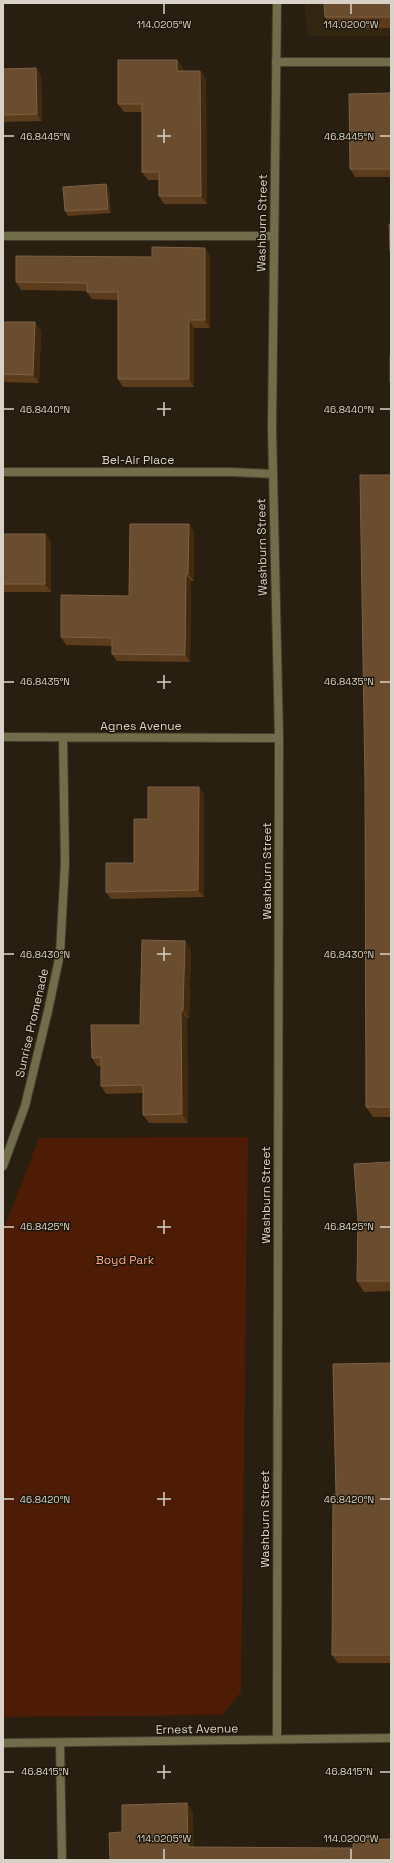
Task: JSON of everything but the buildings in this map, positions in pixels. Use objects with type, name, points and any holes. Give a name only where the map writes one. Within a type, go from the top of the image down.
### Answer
[{"type":"street","name":"Washburn Street","points":[[277,3],[273,474],[279,738],[277,1739]]},
{"type":"street","points":[[276,62],[391,62]]},
{"type":"street","points":[[3,236],[274,236]]},
{"type":"street","name":"Bel-Air Place","points":[[3,472],[232,472],[273,474]]},
{"type":"street","name":"Agnes Avenue","points":[[3,737],[279,738]]},
{"type":"street","name":"Sunrise Promenade","points":[[3,1166],[25,1106],[60,954],[65,862],[63,738]]},
{"type":"street","name":"Ernest Avenue","points":[[3,1743],[391,1738]]},
{"type":"street","points":[[60,1743],[62,1860]]},
{"type":"shaded area","points":[[305,3],[391,3],[391,36],[309,36],[305,17]]},
{"type":"green space","name":"Boyd Park","points":[[248,1137],[241,1692],[222,1715],[3,1717],[3,1231],[39,1138]]}]
